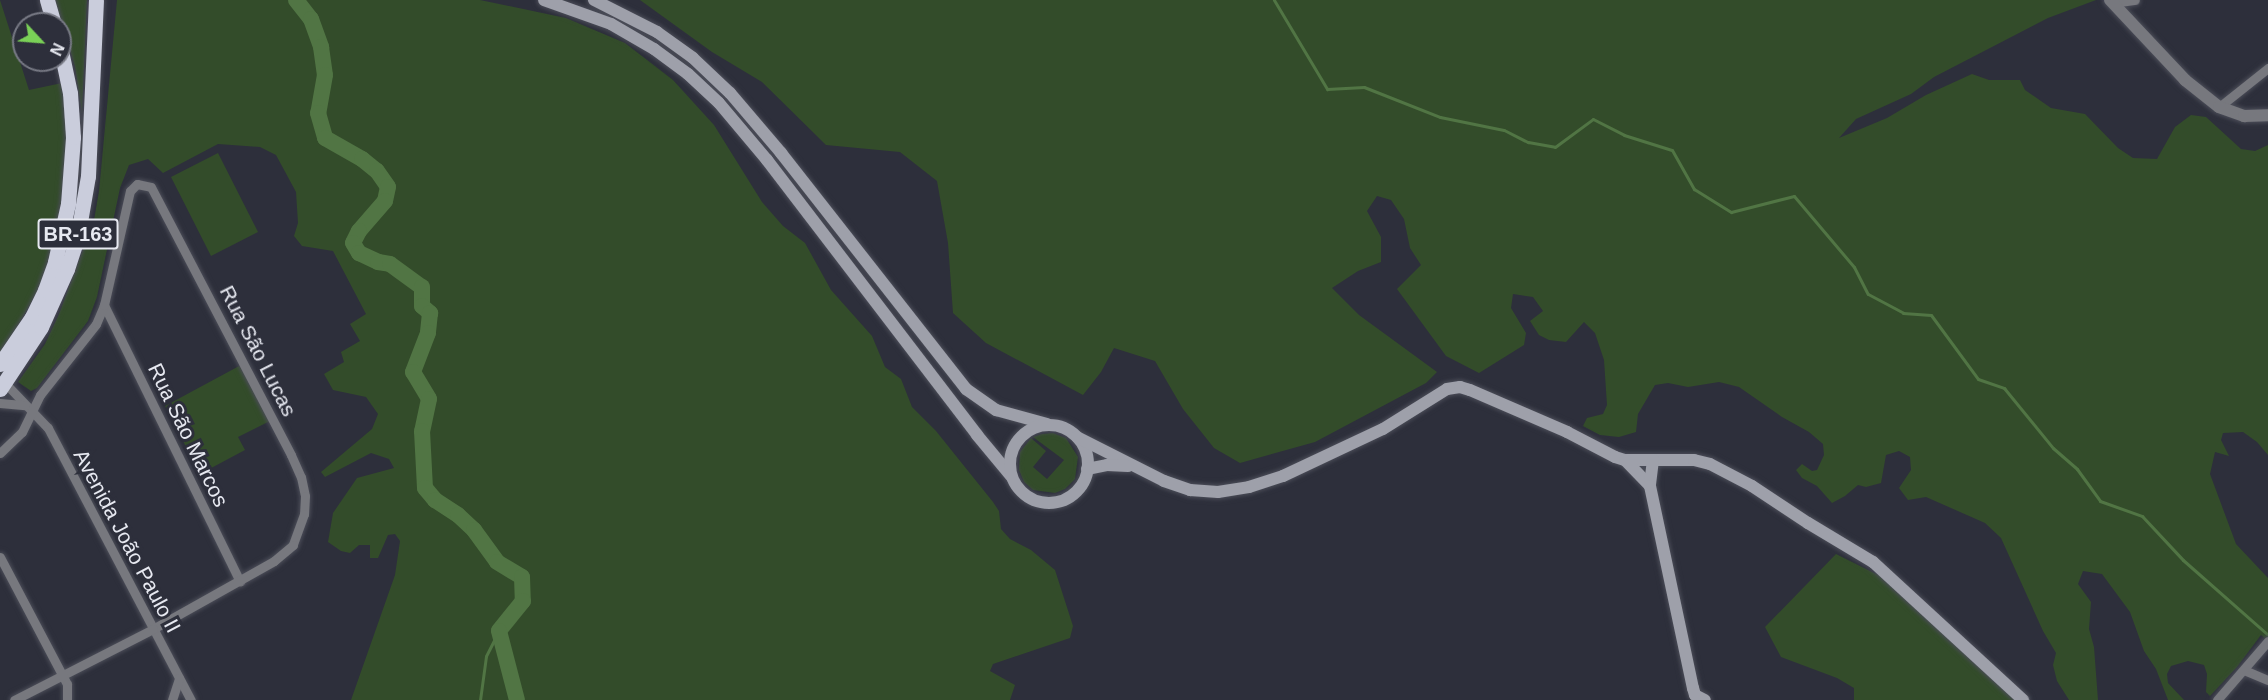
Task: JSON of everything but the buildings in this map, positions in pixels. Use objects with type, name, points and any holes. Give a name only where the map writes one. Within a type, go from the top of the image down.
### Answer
[{"type":"highway","name":"BR-163","points":[[2,386],[41,327],[67,269],[77,239],[88,176],[96,0]]},
{"type":"highway","name":"BR-163","points":[[0,364],[32,317],[55,262],[68,204],[73,137],[66,72]]},
{"type":"main road","points":[[544,0],[611,24],[654,49],[688,74],[719,103],[767,160],[1024,495],[1048,503],[1061,501],[1073,495],[1082,484],[1087,469],[1087,454],[1077,437]]},
{"type":"main road","points":[[594,0],[657,32],[693,58],[730,93],[781,153],[966,389],[996,410],[1065,428],[1077,437],[1134,467],[1190,490],[1218,492],[1250,487],[1283,476],[1383,429],[1447,389],[1460,387],[1492,398],[1625,460],[1650,486]]},
{"type":"main road","points":[[1011,476],[1010,458],[1016,442],[1030,429],[1047,424]]},
{"type":"main road","points":[[1625,460],[1694,460],[1710,464],[1752,486],[1808,523],[1861,553],[1916,599],[2023,700]]},
{"type":"main road","points":[[1653,460],[1650,486],[1693,688],[1695,695],[1705,700]]},
{"type":"main road","points":[[1087,469],[1107,465],[1134,467]]},
{"type":"street","points":[[2112,2],[2135,0]]},
{"type":"street","points":[[2112,2],[2185,80],[2219,107],[2244,116],[2268,115]]},
{"type":"street","points":[[2219,107],[2268,68]]},
{"type":"street","name":"Rua São Lucas","points":[[104,305],[130,190],[141,183],[156,192],[298,469],[305,496],[304,514],[299,534],[284,555],[240,581]]},
{"type":"street","points":[[0,453],[22,432],[40,395],[96,324],[104,305]]},
{"type":"street","name":"Rua São Marcos","points":[[104,305],[240,581]]},
{"type":"street","name":"Avenida João Paulo II","points":[[2,386],[48,428],[190,700]]},
{"type":"street","points":[[0,403],[25,405]]},
{"type":"street","points":[[0,556],[67,684],[67,700]]},
{"type":"street","points":[[14,700],[153,629],[240,581]]},
{"type":"street","points":[[2217,700],[2268,641]]},
{"type":"street","points":[[2244,670],[2268,680]]},
{"type":"street","points":[[172,700],[179,678]]},
{"type":"green space","points":[[0,0],[12,37],[12,72],[23,72],[29,90],[62,83],[68,136],[58,231],[39,289],[0,356]]},
{"type":"green space","points":[[55,0],[87,0],[82,114],[72,57],[72,12],[59,12]]},
{"type":"green space","points":[[117,0],[480,0],[566,18],[625,43],[673,80],[714,125],[762,202],[783,226],[805,243],[831,290],[872,336],[885,367],[901,379],[912,407],[936,431],[993,502],[999,511],[1001,529],[1010,539],[1031,550],[1055,570],[1073,626],[1070,638],[993,664],[990,671],[1015,685],[1010,700],[351,700],[395,575],[400,541],[395,534],[388,535],[378,558],[370,558],[370,545],[359,545],[350,553],[341,551],[328,542],[333,513],[357,478],[394,468],[389,459],[371,453],[325,477],[321,472],[372,429],[378,414],[366,397],[333,390],[324,374],[344,362],[341,352],[360,341],[350,324],[366,314],[333,251],[302,246],[294,236],[298,223],[296,192],[276,155],[260,147],[218,144],[163,173],[148,159],[129,165],[120,188],[97,297],[88,321],[37,388],[31,391],[18,382],[45,344],[59,314],[94,220],[99,191]]},
{"type":"green space","points":[[640,0],[2096,0],[2048,18],[1934,77],[1911,94],[1856,119],[1839,138],[1887,118],[1926,95],[1972,74],[1989,80],[2020,80],[2025,90],[2051,108],[2085,114],[2118,148],[2133,158],[2157,159],[2175,127],[2191,115],[2206,117],[2241,149],[2255,151],[2268,145],[2268,455],[2257,442],[2243,432],[2223,433],[2221,440],[2229,456],[2215,452],[2210,474],[2236,544],[2268,578],[2268,641],[2261,635],[2237,667],[2210,696],[2206,692],[2207,674],[2204,665],[2188,661],[2171,666],[2167,674],[2168,683],[2184,700],[2168,700],[2156,669],[2144,651],[2130,612],[2102,574],[2083,571],[2078,584],[2091,602],[2089,629],[2094,647],[2098,700],[2069,700],[2057,681],[2053,665],[2056,653],[2043,631],[2001,538],[1985,523],[1926,497],[1908,500],[1899,488],[1911,470],[1910,457],[1899,451],[1886,455],[1881,483],[1866,487],[1858,485],[1832,503],[1817,486],[1802,478],[1796,470],[1802,464],[1812,471],[1817,470],[1824,455],[1823,444],[1809,432],[1782,417],[1739,387],[1719,382],[1688,387],[1668,383],[1655,385],[1638,414],[1636,432],[1619,437],[1600,435],[1583,426],[1587,418],[1603,414],[1607,405],[1604,360],[1595,333],[1584,322],[1566,342],[1549,340],[1539,335],[1530,321],[1543,311],[1533,297],[1513,294],[1511,308],[1526,333],[1524,345],[1479,373],[1446,356],[1397,289],[1421,265],[1410,248],[1404,219],[1391,200],[1377,196],[1367,211],[1381,237],[1381,262],[1358,271],[1332,288],[1359,315],[1437,372],[1426,383],[1315,442],[1240,463],[1214,448],[1183,409],[1155,361],[1114,348],[1101,372],[1083,395],[986,343],[953,313],[948,243],[937,181],[900,152],[826,145],[762,82],[712,52]]},
{"type":"green space","points":[[218,153],[258,232],[211,256],[171,177]]},
{"type":"green space","points":[[241,365],[270,421],[238,437],[245,450],[200,474],[165,406]]},
{"type":"green space","points":[[1053,433],[1066,438],[1078,457],[1075,479],[1065,489],[1055,493],[1033,490],[1024,482],[1019,470],[1020,452],[1031,438],[1046,451],[1033,467],[1047,479],[1064,460],[1033,437]]},
{"type":"green space","points":[[1836,554],[1880,576],[2015,700],[1854,700],[1854,688],[1837,678],[1781,657],[1765,627]]},
{"type":"waterway","points":[[296,0],[311,19],[321,47],[325,75],[318,113],[325,138],[362,159],[377,171],[388,187],[385,201],[359,231],[353,243],[359,253],[378,262],[390,264],[422,287],[422,306],[430,313],[428,333],[413,372],[429,399],[422,431],[425,488],[435,500],[458,515],[474,530],[497,562],[522,577],[523,601],[499,631],[517,700]]},
{"type":"waterway","points":[[1274,0],[1327,89],[1364,87],[1440,117],[1504,130],[1528,142],[1555,147],[1593,119],[1624,135],[1672,150],[1694,189],[1731,212],[1794,196],[1854,267],[1868,294],[1903,313],[1931,315],[1978,379],[2004,388],[2053,448],[2077,469],[2100,501],[2142,516],[2183,560],[2268,635]]},
{"type":"waterway","points":[[480,700],[486,656],[499,631]]}]
